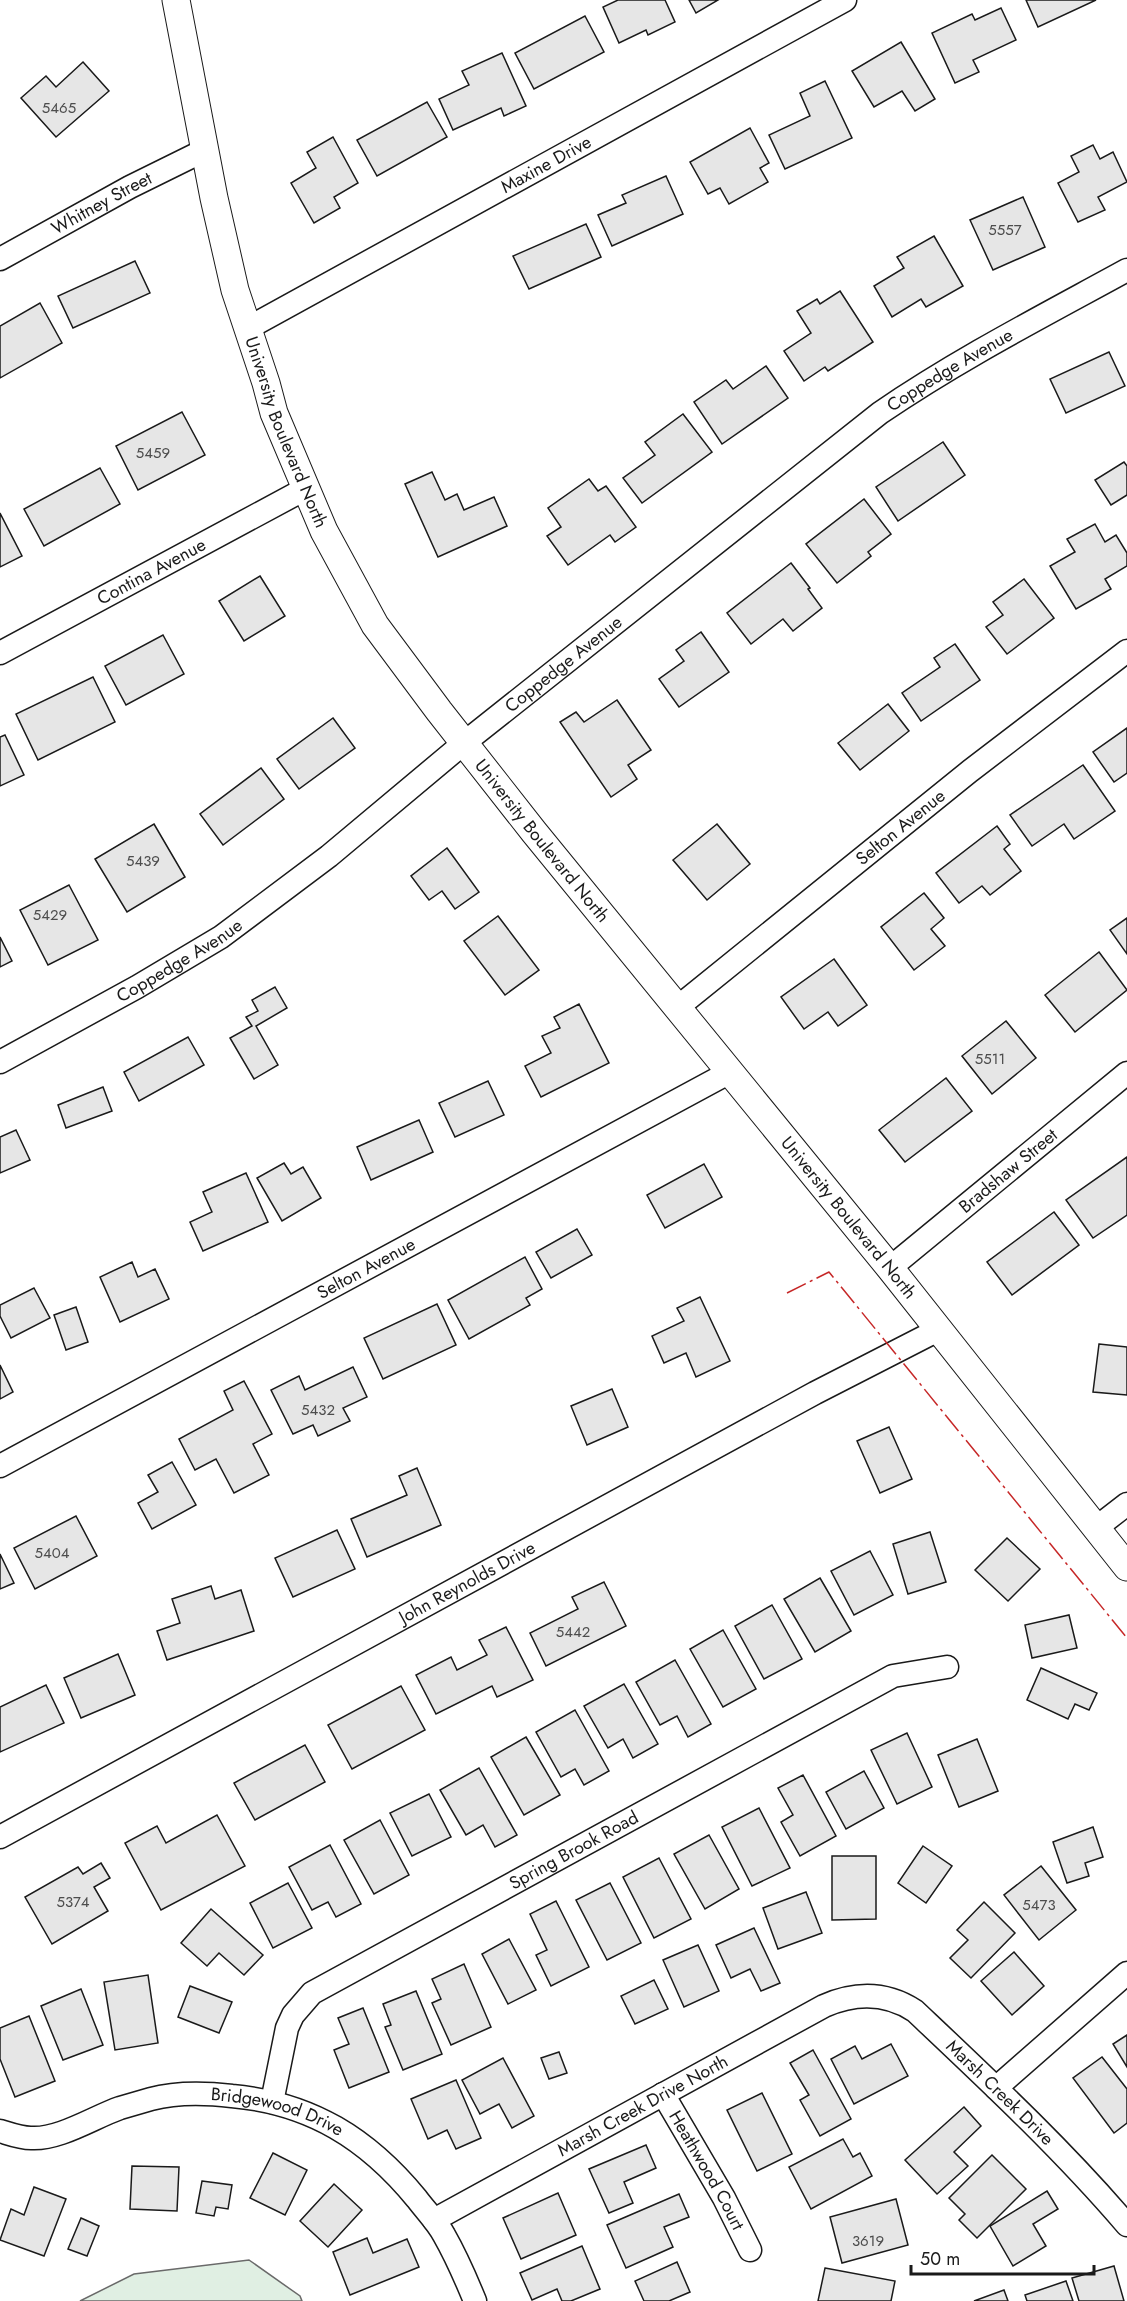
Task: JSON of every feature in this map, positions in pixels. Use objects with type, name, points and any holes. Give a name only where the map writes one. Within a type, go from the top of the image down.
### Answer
[{"type":"street","name":"University Boulevard North","points":[[176,0],[235,290],[274,413],[324,531],[375,625],[464,743],[890,1269],[1127,1567]]},
{"type":"street","name":"Maxine Drive","points":[[248,328],[845,0]]},
{"type":"street","name":"Whitney Street","points":[[0,259],[130,187],[205,150]]},
{"type":"street","name":"Coppedge Avenue","points":[[0,1062],[137,987],[221,937],[329,856],[464,743],[880,413],[1019,327],[1127,270]]},
{"type":"street","name":"Contina Avenue","points":[[0,653],[305,489]]},
{"type":"street","name":"Selton Avenue","points":[[678,1007],[970,771],[1127,651]]},
{"type":"street","name":"Selton Avenue","points":[[0,1466],[730,1072]]},
{"type":"street","name":"Bradshaw Street","points":[[890,1269],[1127,1073]]},
{"type":"street","name":"John Reynolds Drive","points":[[0,1837],[814,1393],[938,1330]]},
{"type":"street","points":[[1096,1528],[1127,1504]]},
{"type":"street","name":"Spring Brook Road","points":[[272,2102],[287,2028],[293,2015],[312,1993],[894,1676],[947,1667]]},
{"type":"street","points":[[996,2088],[1127,1973]]},
{"type":"street","name":"Marsh Creek Drive","points":[[854,1996],[880,1995],[915,2011],[996,2088],[1101,2194],[1127,2225]]},
{"type":"street","name":"Marsh Creek Drive North","points":[[434,2220],[824,2006],[854,1996]]},
{"type":"street","name":"Bridgewood Drive","points":[[0,2131],[31,2139],[47,2137],[120,2108],[174,2095],[211,2094],[272,2102],[307,2113],[353,2138],[398,2176],[434,2220],[457,2259],[475,2301]]},
{"type":"street","name":"Heathwood Court","points":[[663,2094],[724,2199],[750,2250]]},
{"type":"green space","points":[[249,2260],[300,2296],[302,2301],[80,2301],[134,2274]]},
{"type":"building","points":[[618,0],[665,0],[675,22],[648,35],[646,30],[619,43],[603,7]]},
{"type":"building","points":[[689,0],[718,0],[696,13]]},
{"type":"building","points":[[1026,0],[1096,0],[1038,27]]},
{"type":"building","points":[[1001,8],[1016,40],[973,60],[979,72],[955,83],[932,33],[972,14],[975,20]]},
{"type":"building","points":[[585,16],[604,52],[534,89],[515,53]]},
{"type":"building","points":[[901,42],[935,99],[915,111],[902,91],[874,107],[852,71]]},
{"type":"building","points":[[502,53],[526,106],[504,116],[501,108],[453,130],[439,99],[469,85],[462,71]]},
{"type":"building","points":[[83,62],[109,91],[56,137],[21,98],[46,76],[56,87]]},
{"type":"building","points":[[825,81],[852,138],[785,169],[769,135],[810,116],[800,93]]},
{"type":"building","points":[[427,102],[447,137],[377,176],[357,140]]},
{"type":"building","points":[[750,128],[769,163],[760,168],[768,182],[729,204],[720,188],[708,194],[690,162]]},
{"type":"building","points":[[333,137],[358,183],[334,197],[340,208],[314,223],[291,183],[316,168],[307,152]]},
{"type":"building","points":[[1093,145],[1100,159],[1113,152],[1127,182],[1098,197],[1105,210],[1078,222],[1058,183],[1079,172],[1071,156]]},
{"type":"building","points":[[666,176],[683,214],[612,246],[598,215],[626,203],[622,195]]},
{"type":"building","points":[[1023,197],[1045,247],[993,270],[970,220]]},
{"type":"building","points":[[586,224],[601,257],[529,289],[513,256]]},
{"type":"building","points":[[934,236],[963,286],[926,307],[921,299],[892,317],[874,286],[904,268],[897,257]]},
{"type":"building","points":[[135,261],[150,293],[73,328],[58,296]]},
{"type":"building","points":[[840,291],[873,342],[828,371],[825,367],[804,381],[784,351],[811,333],[797,311],[817,299],[820,304]]},
{"type":"building","points":[[40,303],[62,343],[0,378],[0,326]]},
{"type":"building","points":[[1109,352],[1125,386],[1066,413],[1050,379]]},
{"type":"building","points":[[766,366],[788,398],[722,444],[694,402],[726,380],[733,389]]},
{"type":"building","points":[[182,412],[205,455],[138,490],[116,446]]},
{"type":"building","points":[[683,414],[712,452],[642,503],[623,478],[655,455],[645,442]]},
{"type":"building","points":[[943,442],[965,475],[898,521],[876,487]]},
{"type":"building","points":[[1124,462],[1127,466],[1127,495],[1111,505],[1095,480]]},
{"type":"building","points":[[100,468],[120,504],[44,546],[24,509]]},
{"type":"building","points":[[432,472],[445,500],[457,494],[464,510],[494,497],[507,526],[438,557],[405,484]]},
{"type":"building","points":[[589,479],[598,491],[606,486],[636,527],[615,542],[610,535],[568,565],[547,536],[561,527],[548,508]]},
{"type":"building","points":[[864,499],[891,534],[868,552],[871,556],[837,583],[806,544]]},
{"type":"building","points":[[0,513],[22,556],[0,567]]},
{"type":"building","points":[[1095,524],[1105,542],[1116,535],[1127,553],[1127,566],[1105,579],[1111,589],[1076,609],[1050,566],[1075,552],[1067,539]]},
{"type":"building","points":[[791,563],[822,608],[793,631],[783,619],[751,644],[727,613]]},
{"type":"building","points":[[260,576],[285,616],[244,641],[219,601]]},
{"type":"building","points":[[1024,579],[1054,618],[1007,654],[986,627],[1003,615],[993,602]]},
{"type":"building","points":[[701,632],[729,672],[679,707],[659,679],[684,661],[676,650]]},
{"type":"building","points":[[163,635],[184,674],[126,705],[105,666]]},
{"type":"building","points":[[955,644],[980,680],[921,721],[902,693],[940,667],[934,658]]},
{"type":"building","points":[[93,677],[115,722],[38,760],[16,714]]},
{"type":"building","points":[[617,700],[651,750],[628,765],[637,779],[611,797],[560,722],[576,712],[584,722]]},
{"type":"building","points":[[888,704],[909,731],[860,770],[838,743]]},
{"type":"building","points":[[333,718],[355,748],[299,789],[277,759]]},
{"type":"building","points":[[1127,728],[1127,773],[1114,782],[1093,752]]},
{"type":"building","points":[[5,735],[24,775],[0,786],[0,737]]},
{"type":"building","points":[[1083,765],[1115,811],[1074,839],[1064,824],[1032,846],[1010,815]]},
{"type":"building","points":[[261,768],[284,799],[223,845],[200,814]]},
{"type":"building","points":[[154,824],[185,877],[127,912],[95,859]]},
{"type":"building","points":[[717,824],[750,864],[707,900],[673,860]]},
{"type":"building","points":[[997,826],[1010,844],[1004,849],[1021,871],[990,895],[982,886],[959,903],[936,873]]},
{"type":"building","points":[[447,848],[479,892],[455,909],[442,891],[429,900],[411,876]]},
{"type":"building","points":[[69,885],[98,940],[48,965],[20,910]]},
{"type":"building","points":[[924,893],[944,918],[931,929],[945,946],[914,970],[881,927]]},
{"type":"building","points":[[498,916],[539,970],[505,995],[464,941]]},
{"type":"building","points":[[1127,918],[1127,954],[1110,930]]},
{"type":"building","points":[[0,937],[12,961],[0,967]]},
{"type":"building","points":[[1099,952],[1127,990],[1075,1032],[1045,995]]},
{"type":"building","points":[[834,959],[867,1005],[838,1026],[828,1012],[804,1029],[781,997]]},
{"type":"building","points":[[275,987],[287,1008],[256,1026],[278,1065],[254,1079],[230,1038],[252,1026],[246,1017],[258,1011],[252,1000]]},
{"type":"building","points":[[579,1004],[609,1063],[541,1097],[525,1066],[551,1053],[542,1036],[560,1028],[554,1017]]},
{"type":"building","points":[[1006,1021],[1036,1058],[992,1094],[962,1056]]},
{"type":"building","points":[[188,1037],[204,1065],[139,1101],[124,1072]]},
{"type":"building","points":[[946,1078],[972,1111],[905,1162],[879,1130]]},
{"type":"building","points":[[488,1081],[504,1115],[455,1137],[439,1103]]},
{"type":"building","points":[[103,1087],[112,1111],[66,1128],[58,1105]]},
{"type":"building","points":[[419,1120],[433,1152],[371,1180],[357,1147]]},
{"type":"building","points":[[16,1130],[30,1160],[0,1173],[0,1137]]},
{"type":"building","points":[[1127,1157],[1127,1215],[1093,1238],[1066,1200]]},
{"type":"building","points":[[284,1163],[291,1174],[303,1167],[321,1198],[282,1221],[257,1178]]},
{"type":"building","points":[[704,1164],[722,1197],[665,1228],[647,1195]]},
{"type":"building","points":[[246,1173],[268,1222],[203,1251],[190,1222],[212,1212],[203,1192]]},
{"type":"building","points":[[1054,1212],[1079,1245],[1012,1295],[987,1262]]},
{"type":"building","points":[[577,1229],[592,1255],[551,1278],[536,1252]]},
{"type":"building","points":[[525,1257],[542,1289],[526,1298],[530,1305],[469,1339],[448,1300]]},
{"type":"building","points":[[132,1262],[138,1277],[155,1269],[169,1299],[120,1322],[100,1277]]},
{"type":"building","points":[[34,1288],[50,1318],[11,1338],[0,1316],[0,1305]]},
{"type":"building","points":[[700,1297],[730,1361],[696,1377],[686,1353],[664,1363],[652,1336],[684,1321],[677,1308]]},
{"type":"building","points":[[437,1304],[456,1345],[383,1379],[364,1338]]},
{"type":"building","points":[[76,1307],[88,1342],[66,1350],[54,1315]]},
{"type":"building","points":[[1099,1344],[1127,1347],[1127,1395],[1093,1392]]},
{"type":"building","points":[[0,1365],[13,1392],[0,1399]]},
{"type":"building","points":[[353,1367],[367,1397],[343,1408],[350,1421],[318,1436],[313,1425],[293,1434],[271,1390],[299,1376],[305,1390]]},
{"type":"building","points":[[244,1381],[272,1434],[253,1444],[269,1475],[234,1493],[216,1459],[195,1470],[179,1439],[233,1410],[224,1391]]},
{"type":"building","points":[[612,1389],[628,1427],[587,1445],[571,1406]]},
{"type":"building","points":[[889,1427],[912,1479],[880,1493],[857,1441]]},
{"type":"building","points":[[172,1462],[196,1505],[152,1529],[138,1503],[158,1492],[148,1475]]},
{"type":"building","points":[[417,1468],[441,1525],[367,1557],[351,1519],[407,1495],[399,1476]]},
{"type":"building","points":[[76,1516],[97,1556],[35,1589],[14,1548]]},
{"type":"building","points":[[337,1530],[355,1569],[293,1597],[275,1558]]},
{"type":"building","points":[[930,1532],[946,1582],[908,1594],[893,1544]]},
{"type":"building","points":[[1007,1538],[1040,1569],[1008,1601],[975,1570]]},
{"type":"building","points":[[870,1551],[893,1595],[854,1615],[831,1571]]},
{"type":"building","points":[[0,1554],[14,1583],[0,1589]]},
{"type":"building","points":[[820,1578],[851,1631],[815,1652],[784,1599]]},
{"type":"building","points":[[604,1582],[626,1626],[546,1666],[530,1633],[578,1609],[572,1597]]},
{"type":"building","points":[[211,1586],[215,1599],[241,1590],[254,1631],[167,1660],[157,1631],[180,1623],[172,1599]]},
{"type":"building","points":[[772,1605],[802,1659],[764,1679],[735,1626]]},
{"type":"building","points":[[1069,1615],[1077,1648],[1032,1658],[1025,1625]]},
{"type":"building","points":[[506,1627],[533,1680],[497,1697],[492,1686],[436,1714],[416,1675],[451,1657],[457,1670],[487,1655],[479,1640]]},
{"type":"building","points":[[723,1630],[756,1689],[723,1707],[690,1649]]},
{"type":"building","points":[[118,1654],[135,1695],[81,1718],[64,1678]]},
{"type":"building","points":[[675,1660],[711,1724],[688,1737],[677,1716],[660,1725],[636,1682]]},
{"type":"building","points":[[1041,1668],[1097,1693],[1089,1710],[1075,1704],[1068,1719],[1027,1700]]},
{"type":"building","points":[[624,1684],[658,1744],[633,1758],[623,1739],[608,1748],[584,1706]]},
{"type":"building","points":[[46,1685],[64,1723],[0,1752],[0,1707]]},
{"type":"building","points":[[401,1686],[425,1730],[352,1769],[328,1725]]},
{"type":"building","points":[[575,1710],[609,1771],[584,1785],[575,1769],[561,1777],[536,1732]]},
{"type":"building","points":[[907,1733],[932,1787],[897,1804],[871,1750]]},
{"type":"building","points":[[526,1737],[560,1795],[524,1815],[491,1757]]},
{"type":"building","points":[[977,1739],[998,1791],[959,1807],[938,1755]]},
{"type":"building","points":[[305,1745],[325,1782],[255,1820],[234,1783]]},
{"type":"building","points":[[479,1768],[517,1835],[495,1847],[483,1825],[466,1835],[440,1790]]},
{"type":"building","points":[[864,1771],[884,1808],[846,1829],[826,1792]]},
{"type":"building","points":[[803,1775],[836,1836],[800,1856],[781,1822],[793,1815],[778,1788]]},
{"type":"building","points":[[429,1794],[451,1837],[412,1856],[390,1813]]},
{"type":"building","points":[[759,1808],[790,1868],[752,1886],[722,1827]]},
{"type":"building","points":[[217,1815],[245,1866],[161,1910],[125,1843],[157,1826],[166,1843]]},
{"type":"building","points":[[380,1820],[409,1875],[374,1894],[344,1840]]},
{"type":"building","points":[[1093,1827],[1103,1857],[1085,1863],[1089,1876],[1067,1883],[1053,1842]]},
{"type":"building","points":[[709,1835],[739,1889],[705,1909],[674,1854]]},
{"type":"building","points":[[330,1845],[361,1904],[336,1917],[328,1902],[312,1910],[289,1867]]},
{"type":"building","points":[[923,1846],[952,1866],[926,1903],[898,1883]]},
{"type":"building","points":[[832,1856],[876,1856],[876,1919],[832,1920]]},
{"type":"building","points":[[659,1858],[691,1919],[654,1938],[623,1877]]},
{"type":"building","points":[[101,1863],[110,1878],[94,1887],[108,1911],[52,1944],[25,1897],[78,1867],[83,1874]]},
{"type":"building","points":[[1041,1866],[1076,1910],[1039,1940],[1004,1895]]},
{"type":"building","points":[[288,1883],[312,1928],[273,1948],[250,1903]]},
{"type":"building","points":[[610,1883],[641,1943],[607,1960],[576,1900]]},
{"type":"building","points":[[806,1892],[822,1933],[778,1949],[763,1908]]},
{"type":"building","points":[[556,1901],[589,1967],[551,1986],[536,1955],[547,1950],[530,1914]]},
{"type":"building","points":[[984,1902],[1015,1933],[971,1978],[950,1958],[968,1940],[957,1930]]},
{"type":"building","points":[[211,1909],[263,1955],[244,1975],[219,1953],[207,1966],[181,1943]]},
{"type":"building","points":[[754,1928],[780,1983],[761,1991],[750,1969],[731,1978],[716,1945]]},
{"type":"building","points":[[509,1939],[536,1990],[508,2004],[482,1954]]},
{"type":"building","points":[[698,1945],[719,1991],[684,2007],[663,1960]]},
{"type":"building","points":[[1014,1952],[1044,1986],[1012,2015],[981,1981]]},
{"type":"building","points":[[464,1964],[491,2027],[451,2045],[432,2003],[441,1999],[432,1979]]},
{"type":"building","points":[[148,1975],[158,2043],[115,2050],[104,1982]]},
{"type":"building","points":[[654,1980],[668,2009],[635,2024],[621,1996]]},
{"type":"building","points":[[190,1986],[232,2002],[219,2033],[178,2017]]},
{"type":"building","points":[[81,1989],[103,2045],[63,2060],[41,2006]]},
{"type":"building","points":[[416,1991],[442,2054],[403,2070],[385,2027],[391,2025],[383,2004]]},
{"type":"building","points":[[363,2008],[389,2072],[349,2088],[334,2050],[349,2044],[338,2018]]},
{"type":"building","points":[[29,2016],[55,2081],[15,2097],[0,2059],[0,2028]]},
{"type":"building","points":[[1127,2035],[1127,2067],[1113,2044]]},
{"type":"building","points":[[891,2044],[908,2076],[854,2104],[831,2059],[855,2046],[862,2059]]},
{"type":"building","points":[[813,2050],[851,2119],[820,2136],[800,2100],[809,2095],[790,2063]]},
{"type":"building","points":[[559,2052],[567,2073],[549,2079],[541,2058]]},
{"type":"building","points":[[1102,2057],[1127,2089],[1127,2123],[1114,2133],[1073,2078]]},
{"type":"building","points":[[503,2058],[534,2116],[512,2128],[499,2104],[480,2114],[462,2080]]},
{"type":"building","points":[[456,2080],[481,2138],[456,2149],[447,2130],[428,2139],[411,2099]]},
{"type":"building","points":[[762,2093],[792,2154],[757,2171],[727,2110]]},
{"type":"building","points":[[964,2107],[981,2126],[954,2152],[968,2166],[937,2194],[905,2160]]},
{"type":"building","points":[[843,2139],[853,2157],[860,2153],[872,2176],[811,2209],[789,2167]]},
{"type":"building","points":[[646,2145],[656,2168],[624,2182],[633,2203],[609,2213],[589,2169]]},
{"type":"building","points":[[273,2153],[307,2170],[285,2215],[250,2198]]},
{"type":"building","points":[[992,2155],[1026,2189],[977,2238],[959,2220],[965,2214],[949,2198]]},
{"type":"building","points":[[132,2166],[179,2167],[177,2211],[130,2209]]},
{"type":"building","points":[[202,2181],[232,2185],[228,2209],[216,2207],[214,2216],[196,2213]]},
{"type":"building","points":[[334,2184],[362,2210],[328,2247],[300,2221]]},
{"type":"building","points":[[34,2187],[66,2199],[44,2256],[0,2240],[11,2209],[24,2215]]},
{"type":"building","points":[[1047,2191],[1058,2209],[1033,2224],[1046,2246],[1013,2266],[990,2226]]},
{"type":"building","points":[[558,2193],[576,2235],[521,2259],[503,2218]]},
{"type":"building","points":[[679,2194],[689,2217],[664,2227],[673,2247],[626,2268],[607,2225]]},
{"type":"building","points":[[896,2199],[908,2245],[842,2263],[830,2217]]},
{"type":"building","points":[[81,2218],[99,2226],[87,2256],[68,2249]]},
{"type":"building","points":[[367,2238],[373,2253],[407,2239],[419,2267],[350,2295],[333,2252]]},
{"type":"building","points":[[582,2246],[600,2289],[571,2301],[562,2301],[557,2289],[532,2300],[520,2273]]},
{"type":"building","points":[[677,2262],[690,2292],[669,2301],[644,2301],[635,2281]]},
{"type":"building","points":[[1114,2266],[1124,2301],[1079,2301],[1072,2278]]},
{"type":"building","points":[[825,2268],[895,2281],[891,2301],[818,2301]]},
{"type":"building","points":[[1066,2281],[1073,2301],[1027,2301],[1025,2295]]},
{"type":"building","points":[[1004,2290],[1008,2301],[974,2301]]},
{"type":"power","points":[[787,1293],[829,1272],[1127,1638]]}]
